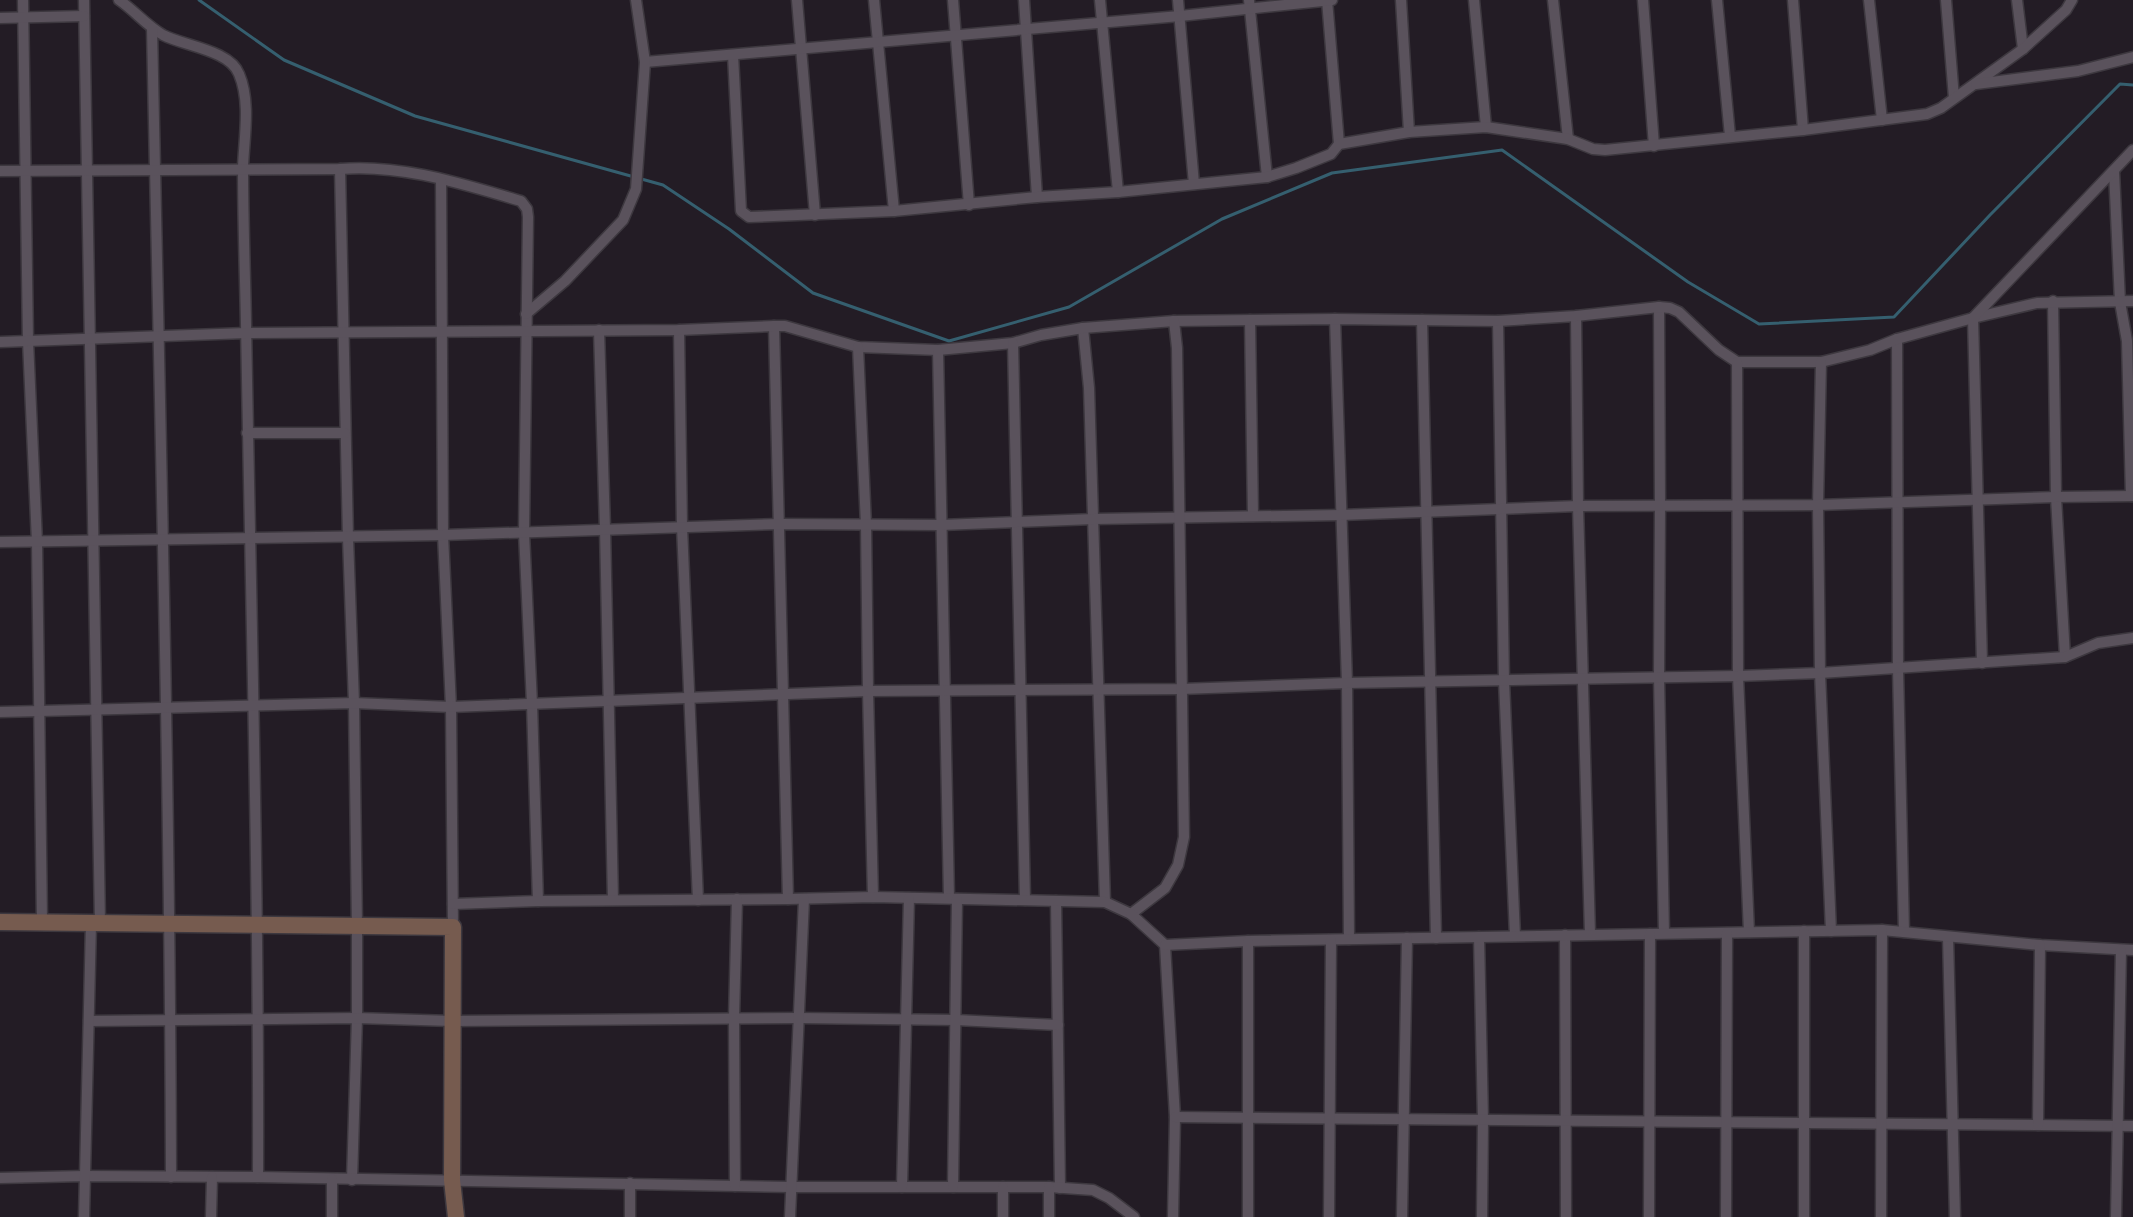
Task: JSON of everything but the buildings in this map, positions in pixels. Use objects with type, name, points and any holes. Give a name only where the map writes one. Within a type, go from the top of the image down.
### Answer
[{"type":"street","points":[[23,0],[28,341],[37,542],[42,922]]},
{"type":"street","points":[[84,0],[97,710],[95,923],[89,1021],[84,1217]]},
{"type":"street","points":[[119,0],[152,28],[180,42],[224,58],[238,70],[245,93],[243,169],[247,433],[258,924],[258,1177]]},
{"type":"street","points":[[526,314],[565,281],[623,220],[636,189],[645,62],[636,0]]},
{"type":"street","points":[[797,0],[815,215]]},
{"type":"street","points":[[874,0],[894,211]]},
{"type":"street","points":[[953,0],[969,205]]},
{"type":"street","points":[[1024,0],[1038,197]]},
{"type":"street","points":[[1100,0],[1118,192]]},
{"type":"street","points":[[1178,0],[1194,184]]},
{"type":"street","points":[[1327,0],[1339,144]]},
{"type":"street","points":[[645,62],[1180,16],[1249,5],[1332,0]]},
{"type":"street","points":[[1401,0],[1409,132]]},
{"type":"street","points":[[1474,0],[1486,127]]},
{"type":"street","points":[[1553,0],[1568,139]]},
{"type":"street","points":[[1643,0],[1654,146]]},
{"type":"street","points":[[1717,0],[1730,136]]},
{"type":"street","points":[[1793,0],[1803,130]]},
{"type":"street","points":[[1869,0],[1882,120]]},
{"type":"street","points":[[1946,0],[1954,98]]},
{"type":"street","points":[[2017,0],[2023,49]]},
{"type":"street","points":[[733,55],[741,211],[748,217],[815,215],[969,205],[1268,177],[1331,154],[1339,144],[1409,132],[1486,127],[1568,139],[1605,150],[1803,130],[1927,114],[1954,98],[2023,49],[2066,9],[2072,0]]},
{"type":"street","points":[[1249,5],[1268,177]]},
{"type":"street","points":[[0,18],[84,16]]},
{"type":"street","points":[[152,28],[171,924],[171,1177]]},
{"type":"street","points":[[1973,84],[2078,71],[2133,57]]},
{"type":"street","points":[[1982,663],[1973,318],[2133,150]]},
{"type":"street","points":[[0,171],[388,168],[520,201],[526,209],[524,533],[538,900]]},
{"type":"street","points":[[340,169],[345,433],[354,703],[357,927],[352,1180]]},
{"type":"street","points":[[0,542],[443,536],[780,524],[942,525],[1094,519],[1427,513],[1578,506],[1818,505],[2132,496],[2127,341],[2120,302],[2114,171]]},
{"type":"street","points":[[441,180],[443,536],[451,707],[452,1180],[456,1217]]},
{"type":"street","points":[[0,342],[159,338],[246,333],[679,330],[785,326],[858,347],[938,350],[1013,343],[1041,335],[1083,328],[1174,321],[1335,319],[1498,321],[1659,307],[1679,312],[1719,350],[1737,362],[1821,362],[1870,350],[1897,339],[1973,318],[2037,303],[2133,301]]},
{"type":"street","points":[[2053,302],[2056,497],[2065,657]]},
{"type":"street","points":[[1659,307],[1659,677],[1664,933]]},
{"type":"street","points":[[1576,316],[1578,506],[1590,934]]},
{"type":"street","points":[[1335,319],[1347,683],[1349,939]]},
{"type":"street","points":[[1250,320],[1253,516]]},
{"type":"street","points":[[1422,320],[1436,938]]},
{"type":"street","points":[[1131,914],[1165,888],[1178,865],[1184,837],[1177,348],[1174,321]]},
{"type":"street","points":[[1498,321],[1504,681],[1515,936]]},
{"type":"street","points":[[774,326],[788,899]]},
{"type":"street","points":[[1083,328],[1089,388],[1105,902]]},
{"type":"street","points":[[598,330],[613,900]]},
{"type":"street","points":[[679,330],[682,527],[698,900]]},
{"type":"street","points":[[1897,339],[1898,669],[1905,932]]},
{"type":"street","points":[[1013,343],[1025,900]]},
{"type":"street","points":[[858,347],[866,525],[873,897]]},
{"type":"street","points":[[938,350],[945,691],[956,1020],[953,1187]]},
{"type":"street","points":[[1737,362],[1738,676],[1749,932]]},
{"type":"street","points":[[1821,362],[1818,505],[1821,673],[1831,931]]},
{"type":"street","points":[[247,433],[345,433]]},
{"type":"street","points":[[0,712],[354,703],[451,707],[868,691],[1181,689],[1347,683],[1738,676],[1898,669],[2065,657],[2098,643],[2133,638]]},
{"type":"street","points":[[453,904],[538,900],[873,897],[1105,902],[1131,914],[1165,945],[1175,1117],[1173,1217]]},
{"type":"street","points":[[902,1187],[909,898]]},
{"type":"street","points":[[735,1186],[734,1018],[737,899]]},
{"type":"street","points":[[790,1217],[804,899]]},
{"type":"street","points":[[1049,1217],[1054,1188],[1058,1025],[1056,901]]},
{"type":"street","points":[[0,922],[453,927]]},
{"type":"street","points":[[1881,1217],[1882,930]]},
{"type":"street","points":[[1165,945],[1248,941],[1882,930],[2040,945],[2133,950]]},
{"type":"street","points":[[1804,931],[1804,1217]]},
{"type":"street","points":[[1726,1217],[1727,933]]},
{"type":"street","points":[[1649,1217],[1650,934]]},
{"type":"street","points":[[1565,936],[1566,1217]]},
{"type":"street","points":[[1479,937],[1483,1120],[1482,1217]]},
{"type":"street","points":[[1948,937],[1955,1217]]},
{"type":"street","points":[[1402,1217],[1407,938]]},
{"type":"street","points":[[1329,1217],[1331,940]]},
{"type":"street","points":[[1248,941],[1248,1217]]},
{"type":"street","points":[[2038,1125],[2040,945]]},
{"type":"street","points":[[2116,1217],[2120,1126],[2121,950]]},
{"type":"street","points":[[89,1021],[357,1018],[453,1021],[798,1018],[956,1020],[1058,1025]]},
{"type":"street","points":[[1175,1117],[2133,1126]]},
{"type":"street","points":[[211,1217],[212,1177]]},
{"type":"street","points":[[0,1178],[258,1177],[791,1187],[1054,1188],[1093,1190],[1109,1198],[1134,1217]]},
{"type":"street","points":[[332,1179],[332,1217]]},
{"type":"street","points":[[630,1183],[630,1217]]},
{"type":"street","points":[[1003,1217],[1004,1187]]},
{"type":"waterway","points":[[199,0],[284,60],[415,116],[663,185],[729,229],[813,293],[949,341],[1069,307],[1222,219],[1332,173],[1502,150],[1688,282],[1759,324],[1894,317],[1990,215],[2120,84],[2133,85]]}]
